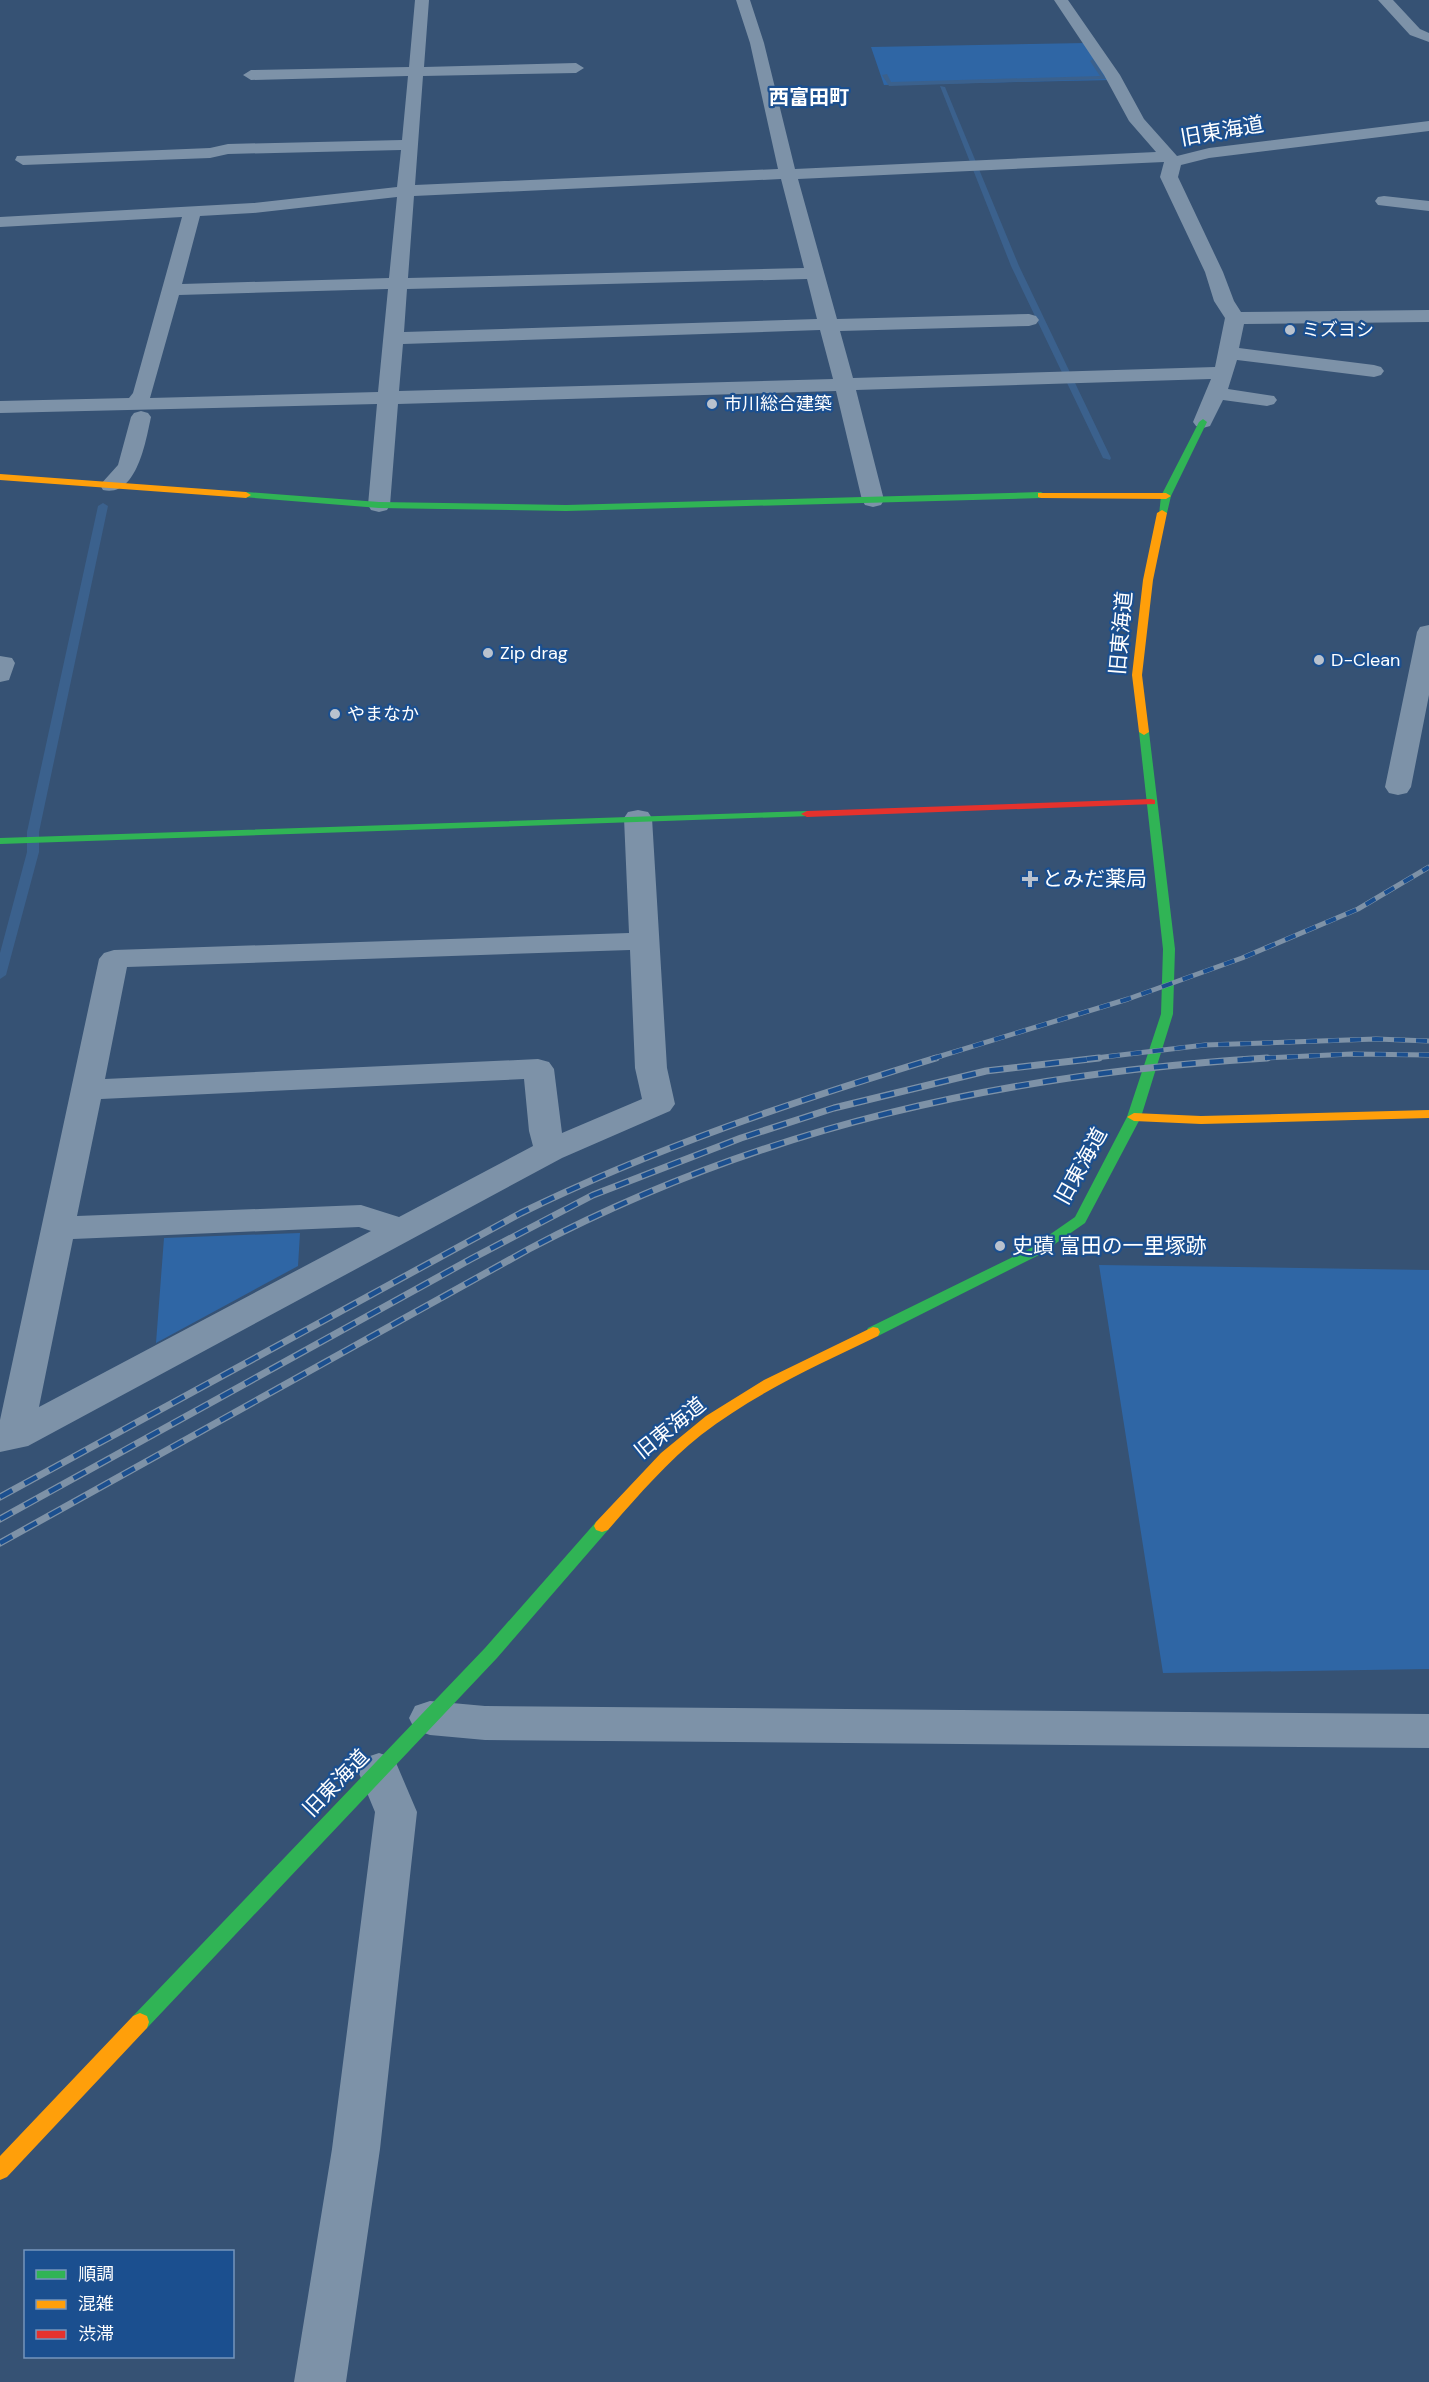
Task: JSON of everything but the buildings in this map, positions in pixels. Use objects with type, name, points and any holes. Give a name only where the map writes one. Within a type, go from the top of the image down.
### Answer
[{"type":"street","points":[[379,505],[416,72],[423,52],[422,0]]},
{"type":"street","points":[[743,0],[757,43],[788,175],[866,464],[864,468],[873,500]]},
{"type":"street","points":[[1061,0],[1112,75],[1137,121],[1170,160]]},
{"type":"street","points":[[1385,0],[1415,32],[1429,38]]},
{"type":"street","points":[[251,75],[576,68]]},
{"type":"street","name":"旧東海道","points":[[0,2170],[498,1645],[649,1472],[711,1420],[783,1377],[1034,1251],[1080,1220],[1134,1117],[1167,1014],[1169,949],[1137,675],[1148,580],[1166,496],[1203,422],[1224,373],[1235,318],[1224,301],[1214,272],[1169,177],[1170,160],[1209,153],[1429,126]]},
{"type":"street","points":[[23,160],[210,153],[228,149],[410,145]]},
{"type":"street","points":[[0,222],[274,206],[406,191],[1170,160]]},
{"type":"street","points":[[1384,201],[1429,206]]},
{"type":"street","points":[[111,486],[128,467],[143,394],[192,212]]},
{"type":"street","points":[[171,290],[816,273]]},
{"type":"street","points":[[1235,318],[1429,316]]},
{"type":"street","points":[[392,338],[1029,320]]},
{"type":"street","points":[[1229,353],[1374,371]]},
{"type":"street","points":[[0,407],[139,410],[217,403],[387,397],[1224,373]]},
{"type":"street","points":[[1215,393],[1267,400]]},
{"type":"street","points":[[0,477],[379,505],[566,508],[1098,494],[1166,496]]},
{"type":"street","points":[[1398,787],[1429,632]]},
{"type":"street","points":[[0,663],[3,663],[0,675]]},
{"type":"street","points":[[0,842],[318,832],[638,818],[1151,802]]},
{"type":"street","points":[[8,1437],[551,1150],[659,1104],[651,1068],[638,818]]},
{"type":"street","points":[[8,1437],[58,1228],[114,959],[646,941]]},
{"type":"street","points":[[85,1090],[538,1069],[545,1131],[551,1150]]},
{"type":"street","points":[[1134,1117],[1201,1120],[1429,1114]]},
{"type":"street","points":[[58,1228],[361,1216],[400,1229]]},
{"type":"street","points":[[430,1718],[484,1723],[1429,1731]]},
{"type":"street","points":[[320,2382],[356,2149],[396,1812],[379,1771]]},
{"type":"shaded area","points":[[1086,43],[1112,80],[884,85],[871,47]]},
{"type":"shaded area","points":[[300,1233],[298,1266],[156,1343],[164,1238]]},
{"type":"shaded area","points":[[1099,1265],[1429,1270],[1429,1669],[1163,1673]]},
{"type":"waterway","points":[[885,75],[889,84],[1104,78],[1093,61]]},
{"type":"waterway","points":[[942,87],[1015,266],[1107,458]]},
{"type":"waterway","points":[[0,975],[33,852],[33,832],[103,506]]},
{"type":"railway","points":[[931,1059],[1128,999],[1242,958],[1358,909],[1429,867]]},
{"type":"railway","points":[[1087,1059],[1205,1045],[1376,1039],[1429,1041]]},
{"type":"railway","points":[[1243,1059],[1352,1054],[1429,1055]]},
{"type":"railway","points":[[0,1497],[521,1213],[571,1189],[726,1127],[936,1058]]},
{"type":"railway","points":[[0,1519],[471,1259],[593,1195],[741,1138],[834,1108],[986,1071],[1099,1058]]},
{"type":"railway","points":[[0,1543],[529,1249],[617,1206],[706,1170],[796,1139],[887,1113],[980,1093],[1074,1077],[1267,1058]]},
{"type":"traffic: fast","points":[[1162,513],[1166,496],[1203,422]]},
{"type":"traffic: fast","points":[[246,495],[379,505],[566,508],[1041,495]]},
{"type":"traffic: fast","points":[[873,1332],[1034,1252],[1080,1220],[1134,1117],[1167,1014],[1169,949],[1144,732]]},
{"type":"traffic: fast","points":[[0,841],[807,814]]},
{"type":"traffic: fast","points":[[140,2022],[491,1653],[602,1526]]},
{"type":"traffic: slow","points":[[0,477],[246,495]]},
{"type":"traffic: slow","points":[[1041,495],[1166,496]]},
{"type":"traffic: slow","points":[[1144,732],[1137,675],[1148,580],[1162,513]]},
{"type":"traffic: slow","points":[[1134,1117],[1201,1120],[1429,1114]]},
{"type":"traffic: slow","points":[[602,1526],[667,1457],[711,1420],[769,1384],[873,1332]]},
{"type":"traffic: slow","points":[[0,2170],[140,2022]]},
{"type":"traffic: jam","points":[[807,814],[1151,802]]},
{"type":"place","name":"ミズヨシ","points":[[1290,330]]},
{"type":"place","name":"市川総合建築","points":[[712,404]]},
{"type":"place","name":"Zip drag","points":[[488,653]]},
{"type":"place","name":"D-Clean","points":[[1319,660]]},
{"type":"place","name":"やまなか","points":[[335,714]]},
{"type":"place","name":"とみだ薬局","points":[[1030,879]]},
{"type":"place","name":"史蹟 富田の一里塚跡","points":[[1000,1246]]},
{"type":"district","name":"西富田町","points":[[809,97]]}]
